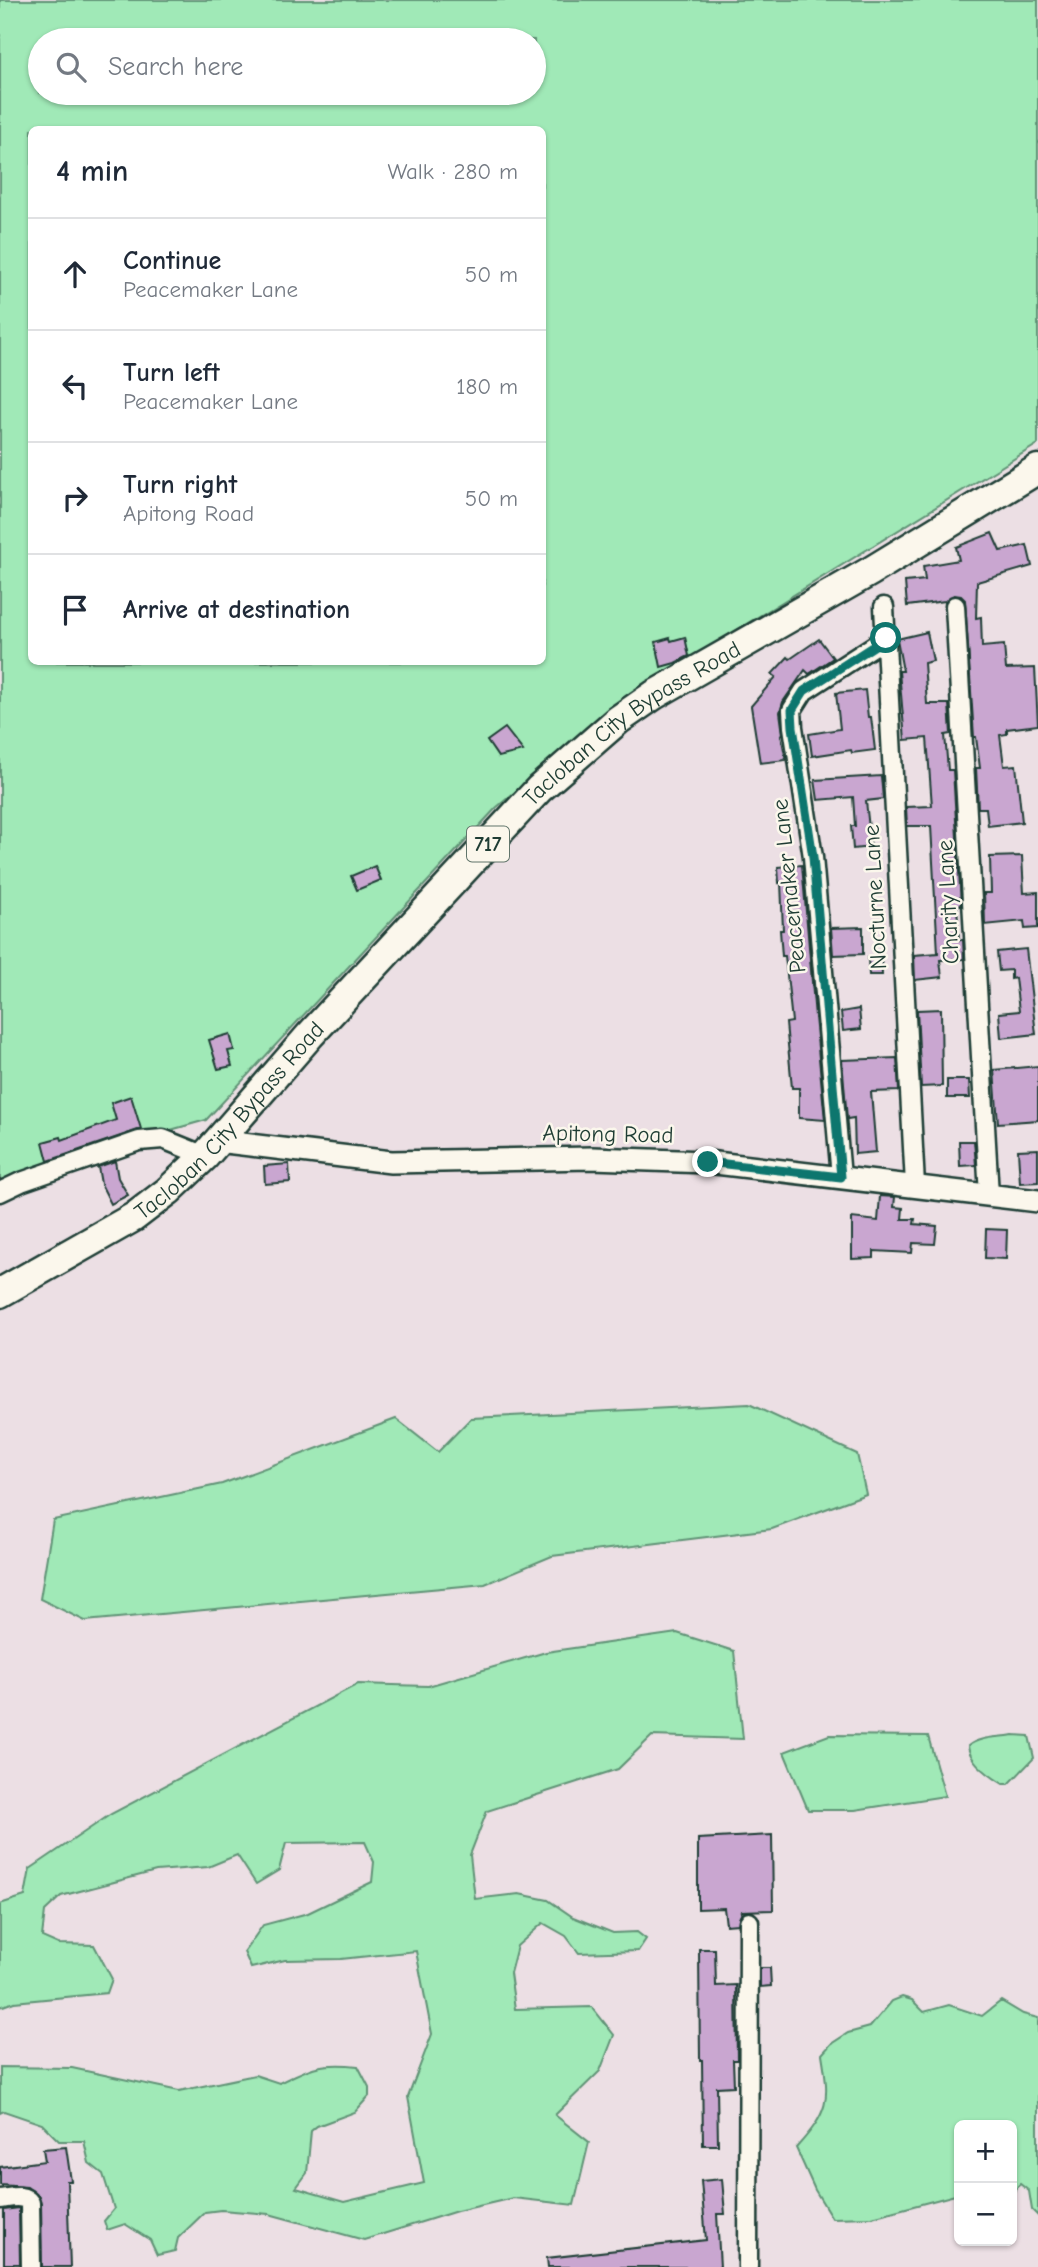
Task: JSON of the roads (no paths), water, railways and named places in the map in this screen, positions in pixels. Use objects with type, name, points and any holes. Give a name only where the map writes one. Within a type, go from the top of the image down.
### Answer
[{"type":"highway","name":"Tacloban City Bypass Road","points":[[0,1293],[134,1217],[168,1191],[211,1149],[319,1026],[539,789],[618,720],[654,695],[871,571],[1038,469]]},
{"type":"street","name":"Charity Lane","points":[[955,606],[989,1195]]},
{"type":"street","name":"Nocturne Lane","points":[[884,607],[915,1185]]},
{"type":"street","name":"Peacemaker Lane","points":[[841,1177],[813,857],[792,710],[804,691],[886,638]]},
{"type":"street","points":[[0,1192],[20,1182],[139,1141],[163,1139],[211,1149]]},
{"type":"street","name":"Apitong Road","points":[[211,1149],[391,1162],[593,1158],[708,1162],[1038,1201]]},
{"type":"street","points":[[748,2267],[749,1922]]},
{"type":"street","points":[[0,2199],[22,2196],[28,2198],[31,2267]]}]
